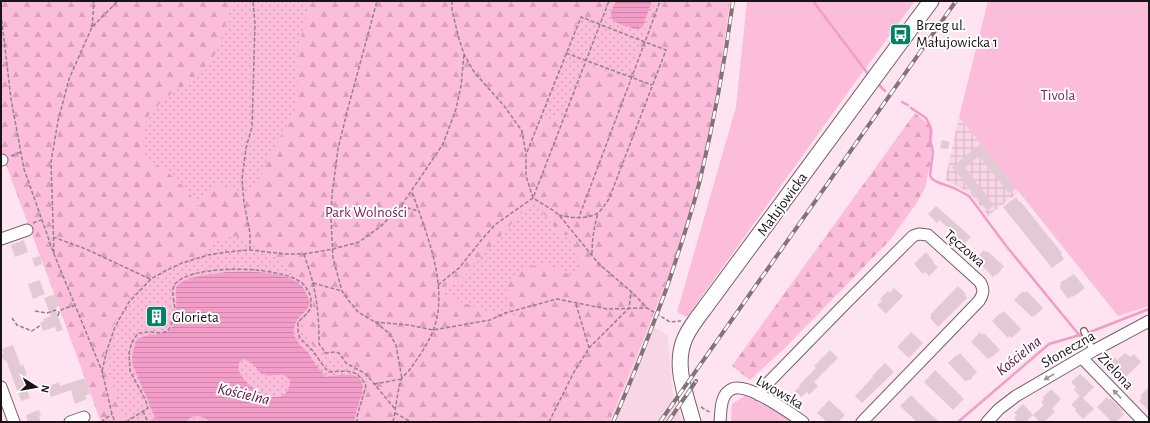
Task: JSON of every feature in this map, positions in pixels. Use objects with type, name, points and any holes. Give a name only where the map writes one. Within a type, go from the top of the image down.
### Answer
[{"type":"street","name":"Małujowicka","points":[[693,422],[682,380],[679,358],[683,343],[691,327],[931,1]]},
{"type":"street","points":[[1,239],[27,230]]},
{"type":"street","name":"Tęczowa","points":[[759,394],[841,308],[913,236],[919,234],[928,235],[980,282],[984,289],[983,295],[980,301],[862,422]]},
{"type":"street","name":"Słoneczna","points":[[987,422],[1016,396],[1093,351],[1149,321]]},
{"type":"street","name":"Zielona","points":[[1082,358],[1138,420]]},
{"type":"street","points":[[1,387],[14,422]]},
{"type":"street","name":"Lwowska","points":[[720,422],[723,399],[732,389],[739,388],[759,394],[803,422]]},
{"type":"street","points":[[70,422],[84,416]]},
{"type":"lane","points":[[1084,331],[1093,351]]},
{"type":"path","points":[[54,254],[51,162],[58,121],[69,79],[92,27],[94,1]]},
{"type":"path","points":[[92,27],[118,1]]},
{"type":"path","points":[[250,250],[250,233],[244,202],[242,179],[246,148],[252,127],[255,24],[253,1]]},
{"type":"path","points":[[378,1],[338,149],[332,194],[331,220],[333,258],[342,291],[358,312],[375,322],[388,333],[396,345],[402,379]]},
{"type":"path","points":[[452,1],[452,10],[464,54],[474,72],[505,107],[522,131],[526,154],[526,176],[533,198],[554,210],[599,264],[647,308],[670,322],[679,321],[691,327]]},
{"type":"path","points":[[438,285],[467,260],[496,224],[533,198],[609,1]]},
{"type":"path","points":[[579,217],[660,1]]},
{"type":"path","points":[[1,14],[11,99],[24,169],[74,306],[96,354],[102,371],[115,422]]},
{"type":"path","points":[[526,154],[581,17],[666,50],[609,199],[598,213],[593,232],[592,255]]},
{"type":"path","points":[[566,53],[652,85]]},
{"type":"path","points":[[102,371],[115,327],[129,302],[151,279],[182,263],[227,252],[250,250],[285,254],[304,254],[333,249],[359,242],[381,226],[401,206],[412,192],[443,144],[456,109],[461,86],[464,54]]},
{"type":"path","points":[[393,422],[402,379],[420,354],[433,330],[437,318],[438,285],[434,262],[412,192]]},
{"type":"path","points":[[401,206],[419,211]]},
{"type":"path","points":[[558,215],[579,217],[598,213]]},
{"type":"path","points":[[53,237],[86,249],[151,279]]},
{"type":"path","points":[[304,254],[313,283],[319,327],[319,344],[326,352],[339,353],[346,363],[366,374],[395,409]]},
{"type":"path","points":[[126,422],[148,408],[145,398],[130,371],[129,353],[132,342],[138,333],[167,332],[173,320],[175,311],[173,289],[175,284],[183,278],[219,270],[261,270],[299,280],[305,286],[310,294],[310,309],[298,323],[298,333],[300,338],[313,351],[329,372],[352,372],[358,374],[363,380],[366,386],[357,416],[357,422]]},
{"type":"path","points":[[313,283],[342,291]]},
{"type":"path","points":[[549,422],[588,348],[629,308],[631,292]]},
{"type":"path","points":[[375,322],[409,325],[433,330],[490,320],[505,313],[557,300],[607,309],[647,308]]},
{"type":"path","points":[[576,303],[588,348]]},
{"type":"path","points":[[35,311],[47,313],[56,310],[59,312],[74,306]]},
{"type":"path","points":[[58,316],[59,312]]},
{"type":"path","points":[[12,318],[17,325],[32,331],[41,325]]},
{"type":"path","points":[[374,384],[402,379]]},
{"type":"path","points":[[143,411],[148,422]]},
{"type":"path","points":[[395,412],[411,422]]},
{"type":"path","points":[[101,422],[112,414]]},
{"type":"shaded area","points":[[959,117],[1019,192],[988,216],[970,193],[945,180]]},
{"type":"shaded area","points":[[640,318],[668,336],[672,392],[682,421],[593,422]]},
{"type":"green space","name":"Park Wolności","points":[[1,1],[730,1],[715,106],[698,183],[671,270],[609,422],[101,422],[1,151]]},
{"type":"green space","name":"Park Wolności","points":[[1,1],[230,1],[231,5],[217,52],[198,76],[165,98],[148,116],[142,140],[145,158],[165,170],[188,191],[198,207],[205,194],[218,185],[235,191],[251,192],[258,182],[273,150],[289,122],[295,109],[298,88],[298,48],[309,8],[303,2],[297,1],[605,1],[598,21],[580,15],[538,120],[542,120],[567,115],[586,65],[628,80],[656,1],[730,1],[715,106],[698,183],[671,270],[609,422],[359,422],[367,391],[367,382],[357,369],[316,349],[306,336],[303,319],[312,310],[312,294],[306,285],[286,264],[273,255],[236,236],[216,240],[200,255],[173,264],[153,275],[130,297],[113,326],[104,355],[124,422],[101,422],[1,151]],"holes":[[[533,200],[561,235],[568,235],[576,240],[574,251],[581,263],[575,277],[549,265],[527,266],[506,283],[507,301],[516,316],[513,317],[487,311],[445,296],[445,285],[458,283]]]},
{"type":"green space","points":[[747,1],[915,1],[687,317],[677,312],[736,107]]},
{"type":"green space","name":"Tivola","points":[[988,1],[1149,1],[1149,306],[1118,316],[959,117]]},
{"type":"green space","points":[[915,113],[933,129],[930,164],[925,188],[916,204],[890,240],[785,348],[750,380],[732,366]]},
{"type":"green space","points":[[746,395],[795,422],[731,422],[732,404]]},
{"type":"water","points":[[616,1],[652,1],[643,26],[639,29],[635,29],[613,20],[611,13]]},
{"type":"water","points":[[226,272],[258,272],[282,275],[301,285],[308,297],[309,305],[307,310],[297,320],[293,334],[326,377],[347,375],[358,377],[363,385],[354,422],[210,422],[204,418],[194,416],[186,422],[157,422],[133,366],[132,357],[136,341],[144,336],[166,332],[171,328],[176,316],[176,287],[180,283],[192,278]],"holes":[[[243,359],[254,365],[259,372],[270,376],[283,375],[286,377],[290,380],[287,392],[279,397],[269,396],[258,391],[240,374],[238,366]]]},
{"type":"building","points":[[942,140],[950,142],[948,149],[940,148]]},
{"type":"building","points":[[981,144],[1015,187],[1009,193],[979,156],[965,168],[994,205],[987,210],[952,167]]},
{"type":"building","points":[[1016,197],[1062,253],[1061,254],[1064,259],[1052,268],[1003,207]]},
{"type":"building","points":[[936,206],[971,237],[962,246],[951,235],[953,233],[940,220],[937,223],[928,214]]},
{"type":"building","points":[[24,240],[28,252],[15,257],[11,245]]},
{"type":"building","points":[[984,250],[1004,266],[997,275],[996,274],[993,277],[975,259]]},
{"type":"building","points":[[926,252],[934,262],[933,263],[938,267],[929,276],[925,272],[923,274],[914,264]]},
{"type":"building","points":[[40,256],[42,264],[35,267],[32,258]]},
{"type":"building","points":[[1074,274],[1085,288],[1068,299],[1060,288],[1061,281]]},
{"type":"building","points":[[40,280],[45,294],[33,299],[28,284]]},
{"type":"building","points":[[958,286],[966,294],[965,295],[967,298],[938,327],[930,318],[932,316],[930,315]]},
{"type":"building","points":[[894,288],[903,296],[886,314],[877,305],[882,301],[880,299],[888,291],[890,293]]},
{"type":"building","points":[[1023,291],[1025,293],[1027,291],[1043,308],[1035,316],[1034,315],[1032,317],[1014,300]]},
{"type":"building","points":[[55,294],[59,306],[55,308],[63,330],[57,332],[55,327],[43,331],[40,323],[44,321],[43,319],[51,316],[44,298]]},
{"type":"building","points":[[1004,311],[1021,329],[1012,338],[1010,336],[1008,338],[992,321]]},
{"type":"building","points":[[911,332],[923,343],[909,358],[897,347]]},
{"type":"building","points":[[980,332],[982,335],[984,333],[1000,350],[988,359],[971,342]]},
{"type":"building","points":[[13,345],[21,366],[23,364],[27,375],[24,376],[25,378],[23,379],[30,398],[21,401],[6,360],[4,361],[1,354],[4,354],[2,349]]},
{"type":"building","points":[[830,350],[838,358],[814,382],[818,386],[809,395],[807,392],[801,397],[795,391],[816,368],[814,366]]},
{"type":"building","points":[[960,353],[977,372],[972,379],[965,381],[948,363]]},
{"type":"building","points":[[1125,353],[1130,357],[1134,354],[1141,362],[1121,382],[1104,366],[1113,357],[1117,360]]},
{"type":"building","points":[[885,363],[894,372],[862,403],[855,396]]},
{"type":"building","points":[[935,370],[964,399],[953,410],[924,382]]},
{"type":"building","points":[[1080,374],[1094,387],[1083,398],[1094,409],[1083,419],[1071,405],[1080,396],[1074,390],[1076,387],[1071,382]]},
{"type":"building","points":[[85,378],[90,394],[85,396],[87,399],[75,404],[71,390],[51,397],[47,387],[59,382],[60,386]]},
{"type":"building","points":[[1149,387],[1149,411],[1139,401],[1142,398],[1140,396]]},
{"type":"building","points":[[1051,389],[1061,399],[1052,409],[1055,412],[1044,422],[1040,422],[1033,415],[1044,405],[1041,402],[1044,399],[1042,398]]},
{"type":"building","points":[[911,395],[939,422],[917,422],[900,406]]},
{"type":"building","points":[[1107,397],[1109,400],[1110,398],[1123,411],[1121,412],[1124,414],[1116,422],[1112,422],[1097,407]]},
{"type":"building","points":[[829,400],[845,415],[838,422],[827,422],[817,413]]},
{"type":"building","points":[[1023,404],[1033,415],[1026,422],[1018,422],[1014,418],[1017,415],[1014,413]]},
{"type":"building","points":[[39,410],[41,422],[28,422],[26,415]]},
{"type":"waterway","points":[[813,1],[868,74]]},
{"type":"waterway","points":[[879,85],[885,91]]},
{"type":"waterway","points":[[902,102],[908,105]]},
{"type":"waterway","points":[[911,108],[926,118],[930,126],[930,139],[933,152],[930,175],[932,179],[969,196],[1007,247],[1080,336]]},
{"type":"waterway","name":"Kościelna","points":[[958,422],[1049,344],[1090,332],[1149,309]]},
{"type":"waterway","name":"Kościelna","points":[[151,422],[157,418]]},
{"type":"railway","points":[[613,422],[667,287],[693,207],[723,68],[733,1]]},
{"type":"railway","points":[[660,422],[956,1]]},
{"type":"railway","points":[[668,422],[696,381]]},
{"type":"place","name":"Brzeg ul. Małujowicka 1","points":[[900,34]]},
{"type":"place","name":"Glorieta","points":[[156,317]]}]
